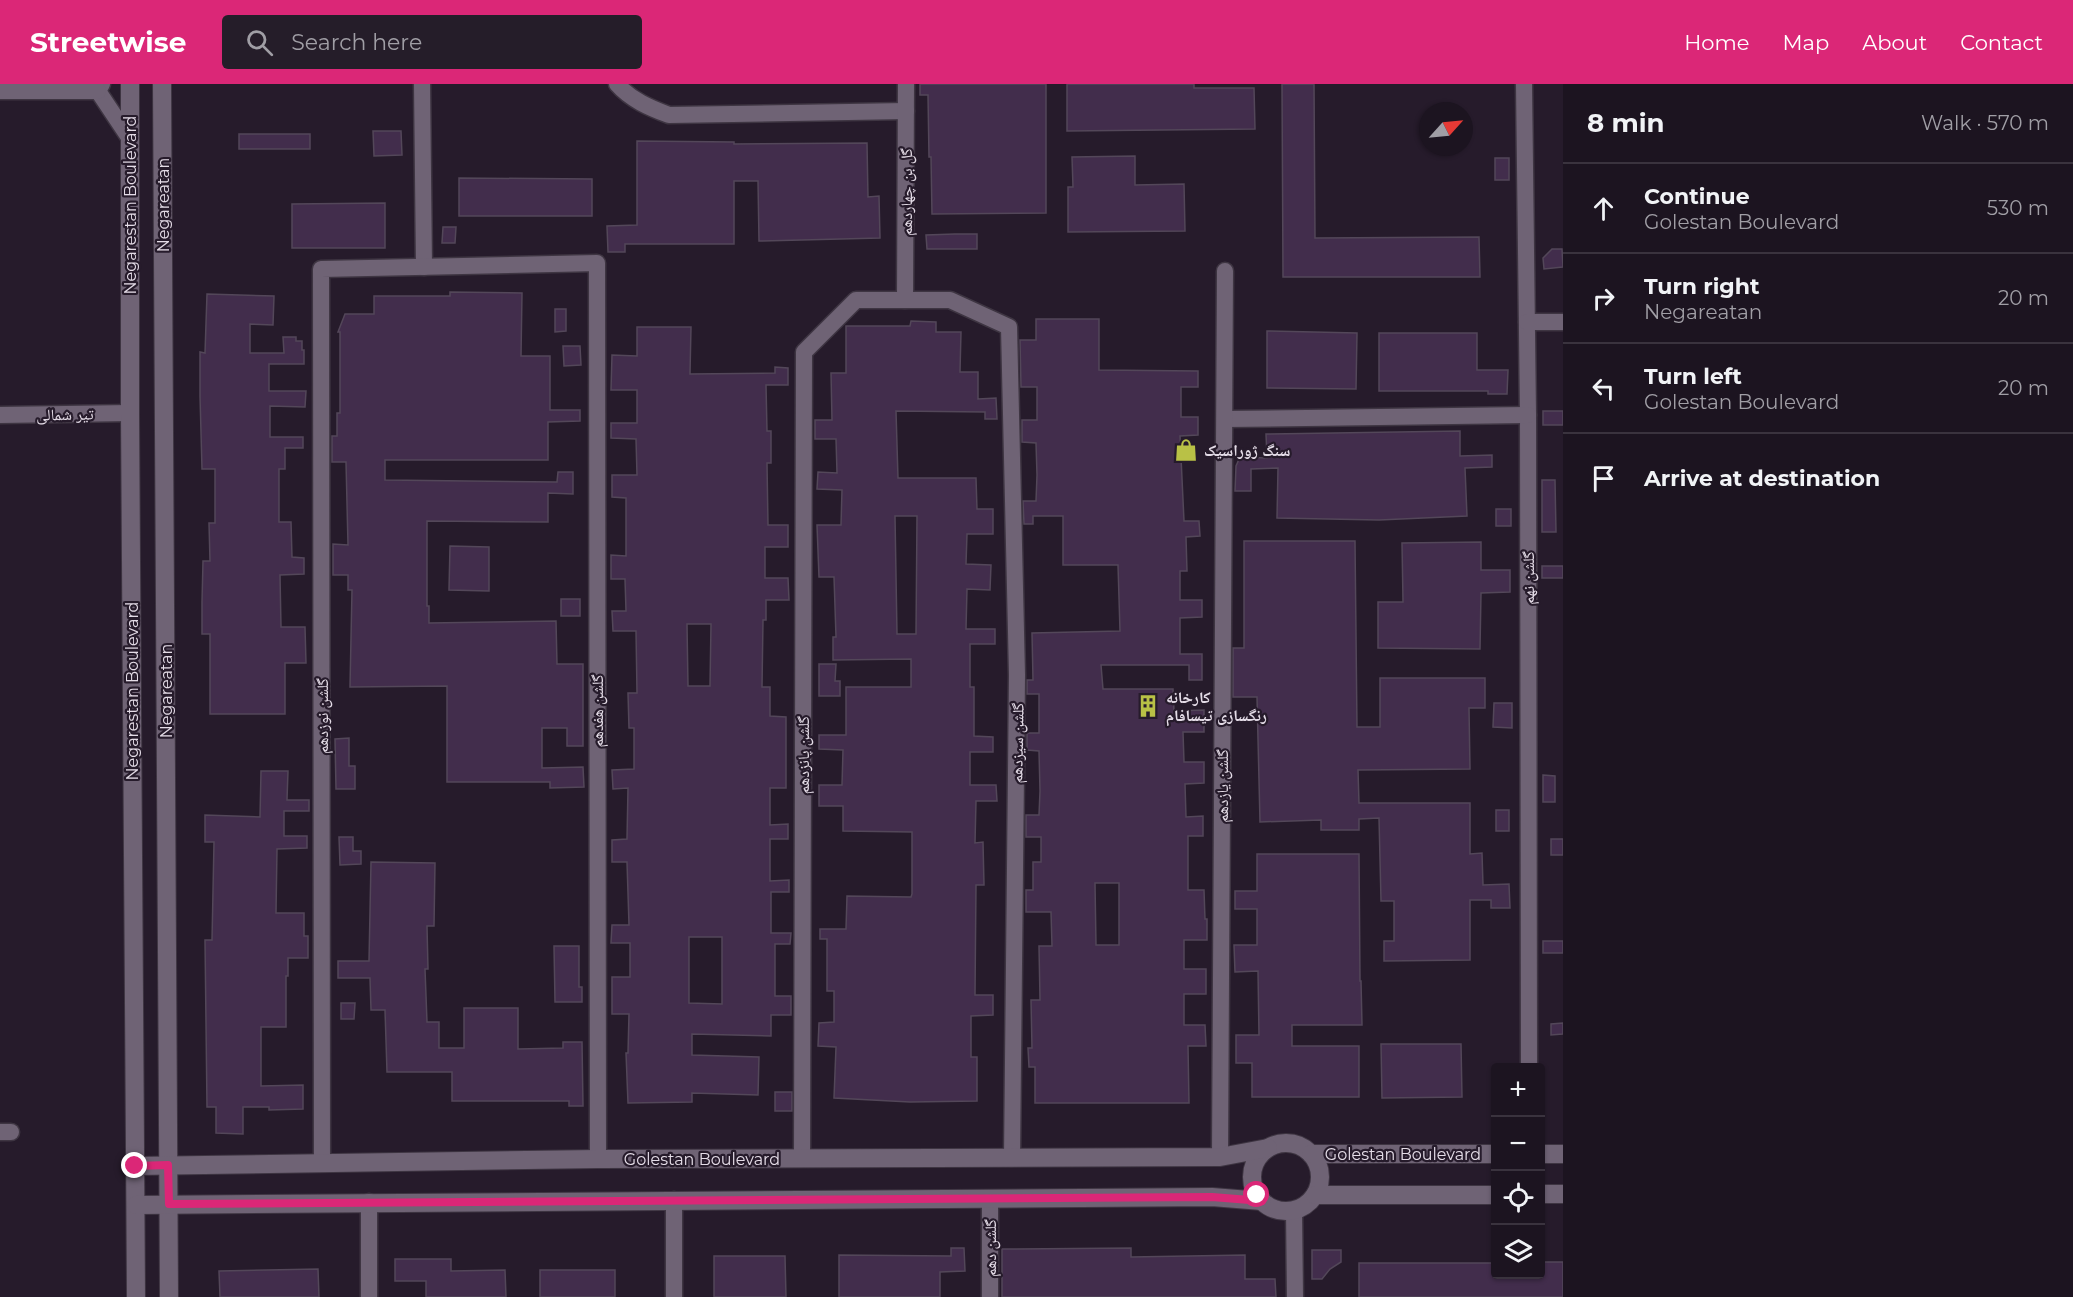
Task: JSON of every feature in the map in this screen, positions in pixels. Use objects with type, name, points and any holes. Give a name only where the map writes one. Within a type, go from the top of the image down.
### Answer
[{"type":"street","name":"Negarestan Boulevard","points":[[130,84],[136,1297]]},
{"type":"street","name":"Negareatan","points":[[162,84],[169,1297]]},
{"type":"street","points":[[422,84],[424,267]]},
{"type":"street","points":[[617,84],[624,92],[647,107],[669,115],[906,111]]},
{"type":"street","name":"گل بن چهاردهم","points":[[905,300],[906,84]]},
{"type":"street","points":[[0,91],[100,87],[130,139]]},
{"type":"street","name":"گلشن نهم","points":[[1524,87],[1528,415],[1529,1063]]},
{"type":"street","name":"گلشن هفدهم","points":[[424,267],[597,263],[598,1159]]},
{"type":"street","name":"گلشن نوزدهم","points":[[322,1163],[321,269],[424,267]]},
{"type":"street","name":"گلشن یازدهم","points":[[1220,1157],[1225,270]]},
{"type":"street","name":"گلشن پانزدهم","points":[[802,1158],[804,352],[856,300],[905,300]]},
{"type":"street","name":"گلشن سیزدهم","points":[[905,300],[950,300],[1009,327],[1017,675],[1012,1158]]},
{"type":"street","points":[[1527,322],[1563,322]]},
{"type":"street","name":"تیر شمالی","points":[[0,415],[130,413]]},
{"type":"street","points":[[1225,419],[1528,415]]},
{"type":"street","points":[[136,1205],[1212,1197],[1262,1201],[1278,1210],[1294,1210],[1306,1205],[1315,1195],[1320,1184],[1320,1171],[1311,1154],[1302,1147],[1290,1143],[1268,1148],[1257,1159],[1253,1170],[1254,1188],[1262,1201]]},
{"type":"street","name":"Golestan Boulevard","points":[[135,1166],[598,1159],[1220,1157],[1268,1148]]},
{"type":"street","name":"Golestan Boulevard","points":[[1311,1154],[1491,1154]]},
{"type":"street","points":[[1545,1154],[1563,1154]]},
{"type":"street","points":[[1545,1194],[1563,1194]]},
{"type":"street","points":[[1315,1195],[1491,1195]]},
{"type":"street","name":"گلشن دهم","points":[[990,1199],[990,1297]]},
{"type":"street","points":[[674,1200],[674,1297]]},
{"type":"street","points":[[369,1202],[369,1297]]},
{"type":"street","points":[[1294,1210],[1295,1297]]},
{"type":"building","points":[[920,84],[1046,84],[1046,213],[932,214],[928,95],[920,95]]},
{"type":"building","points":[[1067,84],[1194,84],[1194,88],[1254,88],[1255,129],[1067,131]]},
{"type":"building","points":[[1282,84],[1314,84],[1315,238],[1479,237],[1480,277],[1283,277]]},
{"type":"building","points":[[373,131],[401,131],[402,155],[374,156]]},
{"type":"building","points":[[239,134],[310,134],[310,149],[239,149]]},
{"type":"building","points":[[637,141],[734,142],[734,144],[867,143],[868,197],[879,196],[880,238],[759,241],[758,181],[734,181],[734,244],[625,244],[625,252],[608,252],[607,226],[637,225]]},
{"type":"building","points":[[1135,156],[1135,185],[1184,184],[1185,231],[1068,232],[1068,187],[1073,187],[1072,157]]},
{"type":"building","points":[[1495,158],[1509,158],[1509,180],[1495,180]]},
{"type":"building","points":[[459,178],[592,179],[592,216],[459,216]]},
{"type":"building","points":[[385,203],[385,248],[292,248],[292,204]]},
{"type":"building","points":[[443,227],[456,227],[455,243],[442,243]]},
{"type":"building","points":[[977,234],[977,249],[927,249],[926,235]]},
{"type":"building","points":[[1552,249],[1562,249],[1563,267],[1544,269],[1543,258]]},
{"type":"building","points":[[450,292],[522,293],[521,356],[550,356],[550,410],[580,410],[580,421],[548,422],[548,460],[385,460],[385,480],[557,482],[558,472],[573,472],[573,494],[548,493],[548,522],[427,521],[427,606],[429,606],[429,623],[556,621],[557,664],[583,664],[583,746],[567,746],[567,728],[542,728],[542,768],[583,767],[584,787],[550,788],[550,782],[447,782],[447,686],[350,687],[352,590],[348,590],[348,575],[333,575],[333,544],[348,545],[346,462],[332,462],[332,436],[337,436],[337,413],[340,413],[340,332],[338,332],[345,314],[374,314],[374,296],[450,296]]},
{"type":"building","points":[[207,294],[274,296],[273,325],[250,324],[250,353],[284,353],[283,337],[296,337],[296,341],[302,341],[302,350],[304,350],[304,364],[269,364],[269,391],[306,391],[305,407],[270,406],[270,437],[303,437],[303,448],[285,448],[285,469],[279,469],[279,522],[291,522],[292,557],[304,558],[304,574],[280,575],[281,627],[305,627],[306,663],[285,663],[285,714],[210,714],[210,634],[202,634],[202,602],[203,561],[210,561],[209,523],[215,523],[215,469],[202,469],[200,396],[200,352],[205,353]]},
{"type":"building","points":[[555,309],[566,309],[566,331],[555,332]]},
{"type":"building","points":[[1036,319],[1099,319],[1099,370],[1198,371],[1198,387],[1181,387],[1181,417],[1198,417],[1198,435],[1180,436],[1184,521],[1199,521],[1200,536],[1186,537],[1187,571],[1180,571],[1180,600],[1202,600],[1202,617],[1180,618],[1180,654],[1202,654],[1202,680],[1189,680],[1189,665],[1101,665],[1103,689],[1173,689],[1174,711],[1204,710],[1204,732],[1183,732],[1184,762],[1204,762],[1204,783],[1185,784],[1186,817],[1203,816],[1203,836],[1188,836],[1188,890],[1204,890],[1205,919],[1207,919],[1207,940],[1184,940],[1184,969],[1206,969],[1206,994],[1184,994],[1184,1025],[1205,1025],[1206,1046],[1188,1046],[1189,1103],[1035,1103],[1035,1067],[1029,1067],[1028,1048],[1032,1048],[1031,1000],[1040,1000],[1039,946],[1052,946],[1051,912],[1026,912],[1026,890],[1033,890],[1033,862],[1041,862],[1041,837],[1026,837],[1026,815],[1039,815],[1040,791],[1039,751],[1027,750],[1027,733],[1039,733],[1039,694],[1027,694],[1027,680],[1033,680],[1032,633],[1120,631],[1118,565],[1063,565],[1063,516],[1033,516],[1033,524],[1024,524],[1023,501],[1036,501],[1037,475],[1036,443],[1022,442],[1022,420],[1037,420],[1037,387],[1021,387],[1020,340],[1036,340]],"holes":[[[1095,883],[1119,883],[1119,945],[1096,945]]]},
{"type":"building","points":[[911,321],[936,322],[936,332],[961,332],[960,372],[978,372],[978,399],[996,398],[997,419],[985,419],[985,412],[896,411],[898,478],[976,478],[977,509],[993,509],[993,534],[967,534],[966,564],[991,565],[990,590],[967,589],[966,629],[995,629],[995,644],[970,644],[970,687],[974,687],[974,736],[993,737],[993,752],[970,752],[970,785],[996,785],[997,801],[976,801],[975,843],[983,842],[984,885],[976,885],[975,995],[993,995],[993,1015],[971,1016],[971,1057],[977,1057],[977,1101],[910,1102],[834,1098],[836,1047],[818,1046],[819,1023],[834,1022],[834,991],[827,991],[827,939],[820,939],[820,929],[846,929],[847,896],[911,897],[912,832],[843,831],[843,806],[819,806],[819,785],[842,785],[843,750],[819,749],[819,735],[846,735],[846,687],[911,687],[911,659],[833,660],[833,637],[836,637],[834,577],[819,577],[817,525],[841,525],[842,490],[817,489],[818,472],[837,473],[836,439],[815,439],[815,420],[832,420],[831,373],[846,373],[846,326],[910,326]],"holes":[[[895,516],[917,516],[916,634],[897,634]]]},
{"type":"building","points":[[637,327],[691,327],[690,374],[775,373],[775,367],[788,368],[788,385],[766,385],[767,431],[771,431],[771,463],[767,463],[768,525],[788,525],[788,547],[765,547],[765,578],[788,578],[789,600],[766,600],[766,620],[763,620],[762,687],[770,687],[770,716],[786,717],[786,788],[770,788],[770,825],[788,824],[788,839],[770,839],[770,881],[789,880],[789,892],[771,892],[771,933],[791,933],[790,944],[775,944],[775,996],[791,996],[791,1015],[771,1015],[771,1036],[692,1034],[692,1055],[759,1057],[758,1095],[692,1093],[692,1102],[628,1103],[626,1053],[628,1053],[629,1014],[612,1014],[612,977],[630,977],[630,943],[611,943],[612,925],[629,925],[627,862],[612,862],[612,840],[627,839],[628,788],[613,789],[612,770],[634,769],[634,728],[629,728],[628,693],[637,693],[636,631],[613,631],[612,611],[626,611],[625,579],[611,579],[611,555],[626,556],[626,498],[612,497],[612,475],[637,475],[636,439],[611,438],[611,423],[637,423],[637,390],[611,390],[612,355],[637,356]],"holes":[[[687,624],[711,624],[710,686],[688,686]],[[689,937],[722,937],[722,1004],[689,1003]]]},
{"type":"building","points":[[1267,331],[1357,333],[1356,389],[1267,388]]},
{"type":"building","points":[[1379,333],[1477,333],[1477,370],[1508,370],[1507,394],[1488,394],[1488,391],[1379,391]]},
{"type":"building","points":[[563,346],[580,346],[581,365],[564,366]]},
{"type":"building","points":[[1543,411],[1563,411],[1563,425],[1543,425]]},
{"type":"building","points":[[1460,431],[1460,456],[1492,455],[1492,467],[1465,468],[1467,516],[1379,520],[1277,518],[1278,468],[1251,469],[1251,491],[1235,491],[1236,466],[1240,457],[1267,458],[1266,434]]},
{"type":"building","points":[[1542,480],[1555,480],[1556,532],[1542,532]]},
{"type":"building","points":[[1496,509],[1511,509],[1511,526],[1496,526]]},
{"type":"building","points":[[1244,541],[1355,541],[1357,727],[1380,727],[1380,678],[1485,678],[1485,708],[1469,708],[1470,769],[1358,770],[1359,803],[1470,803],[1470,854],[1482,853],[1483,885],[1509,884],[1510,908],[1491,908],[1491,900],[1470,900],[1470,960],[1384,961],[1384,941],[1394,941],[1394,901],[1381,901],[1379,818],[1359,819],[1359,830],[1321,830],[1321,820],[1260,822],[1257,697],[1233,697],[1233,648],[1244,648]]},
{"type":"building","points":[[1481,542],[1481,570],[1510,570],[1510,592],[1481,593],[1480,649],[1378,648],[1378,602],[1403,602],[1402,543]]},
{"type":"building","points":[[450,546],[489,547],[489,591],[449,590]]},
{"type":"building","points":[[1542,566],[1563,566],[1563,578],[1542,578]]},
{"type":"building","points":[[561,599],[580,599],[580,616],[561,616]]},
{"type":"building","points":[[819,664],[836,664],[835,681],[840,681],[840,696],[819,696]]},
{"type":"building","points":[[1494,703],[1512,703],[1512,728],[1493,727]]},
{"type":"building","points":[[349,738],[349,766],[355,766],[355,789],[336,789],[335,739]]},
{"type":"building","points":[[261,771],[288,771],[287,800],[309,800],[309,811],[284,811],[284,836],[307,836],[307,848],[277,849],[276,913],[304,913],[304,936],[308,936],[308,958],[288,958],[286,1027],[261,1027],[261,1086],[303,1085],[303,1109],[269,1110],[269,1107],[243,1107],[243,1134],[216,1133],[216,1107],[207,1107],[205,940],[212,940],[214,842],[205,842],[205,815],[260,817]]},
{"type":"building","points":[[1543,775],[1555,776],[1555,802],[1543,802]]},
{"type":"building","points":[[1496,810],[1509,810],[1509,831],[1496,831]]},
{"type":"building","points":[[339,837],[353,837],[353,851],[361,851],[361,864],[340,865]]},
{"type":"building","points":[[1551,839],[1563,839],[1563,855],[1551,855]]},
{"type":"building","points":[[1257,854],[1359,854],[1362,1025],[1292,1025],[1292,1046],[1359,1046],[1359,1097],[1252,1097],[1252,1063],[1236,1063],[1236,1035],[1259,1035],[1258,971],[1235,972],[1234,945],[1257,945],[1257,909],[1235,909],[1235,891],[1257,891]]},
{"type":"building","points":[[371,862],[435,863],[434,926],[427,926],[428,969],[425,969],[427,1022],[439,1022],[439,1048],[464,1048],[464,1008],[518,1008],[518,1049],[563,1048],[563,1042],[582,1042],[583,1106],[569,1106],[569,1101],[452,1101],[452,1072],[387,1072],[385,1010],[371,1010],[370,978],[338,978],[338,961],[369,961]]},
{"type":"building","points":[[1543,941],[1563,941],[1563,953],[1543,953]]},
{"type":"building","points":[[554,946],[579,946],[579,987],[582,987],[582,1002],[555,1002]]},
{"type":"building","points":[[341,1003],[355,1003],[354,1019],[341,1019]]},
{"type":"building","points":[[1563,1023],[1563,1034],[1551,1035],[1551,1024]]},
{"type":"building","points":[[1381,1044],[1461,1044],[1462,1097],[1382,1098]]},
{"type":"building","points":[[775,1092],[792,1092],[792,1111],[775,1111]]},
{"type":"building","points":[[951,1248],[964,1248],[965,1271],[940,1272],[940,1297],[839,1297],[839,1255],[951,1256]]},
{"type":"building","points":[[1131,1248],[1131,1257],[1245,1255],[1245,1279],[1275,1279],[1276,1297],[1002,1297],[1002,1249]]},
{"type":"building","points":[[1312,1250],[1341,1250],[1341,1262],[1330,1269],[1322,1279],[1312,1279]]},
{"type":"building","points":[[714,1256],[785,1256],[786,1297],[714,1297]]},
{"type":"building","points":[[395,1259],[451,1259],[451,1271],[505,1270],[506,1297],[426,1297],[426,1281],[395,1281]]},
{"type":"building","points":[[1545,1262],[1563,1262],[1563,1297],[1359,1297],[1359,1263],[1491,1263],[1491,1279],[1545,1279]]},
{"type":"building","points":[[318,1269],[319,1297],[220,1297],[219,1271]]},
{"type":"building","points":[[540,1270],[615,1270],[615,1297],[540,1297]]},
{"type":"place","name":"سنگ ژوراسیک","points":[[1186,450]]},
{"type":"place","name":"کارخانه رنگسازی تیسافام","points":[[1148,706]]},
{"type":"route","points":[[135,1166],[168,1165],[169,1204],[1212,1197],[1262,1201],[1257,1195]]}]
